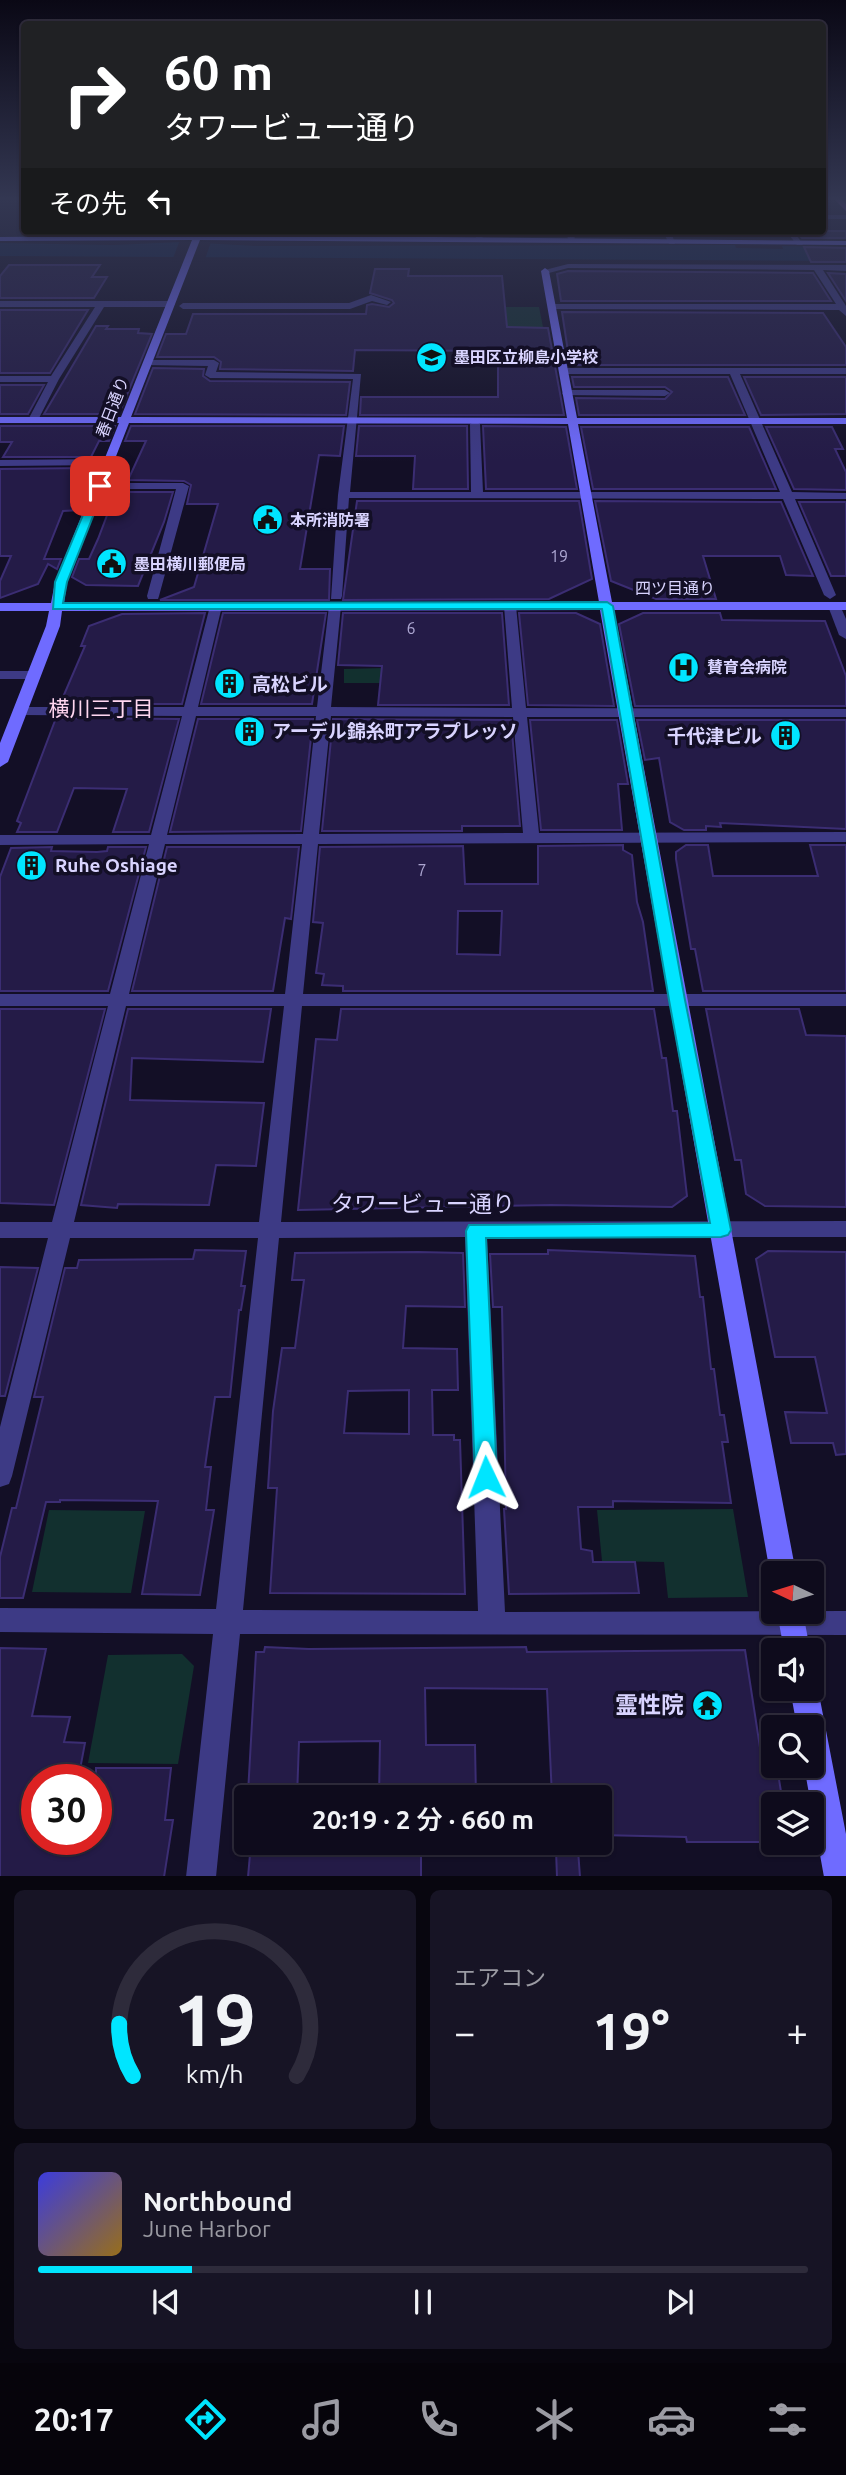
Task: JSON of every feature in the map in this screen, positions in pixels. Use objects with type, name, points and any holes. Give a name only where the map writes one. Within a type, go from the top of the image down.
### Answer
[{"type":"street","name":"春日通り","points":[[1,755],[53,626],[61,582],[148,363],[177,305],[182,287]]},
{"type":"street","points":[[548,287],[781,1561]]},
{"type":"street","points":[[829,287],[844,310]]},
{"type":"street","points":[[0,304],[350,306],[371,298],[387,302]]},
{"type":"street","points":[[33,420],[54,379],[101,304]]},
{"type":"street","points":[[552,307],[844,310]]},
{"type":"street","points":[[148,363],[214,363],[210,375],[358,376],[201,1876]]},
{"type":"street","points":[[564,371],[846,371]]},
{"type":"street","points":[[734,371],[787,496],[837,603],[846,635]]},
{"type":"street","points":[[0,379],[54,379]]},
{"type":"street","points":[[567,393],[665,393]]},
{"type":"street","points":[[0,420],[846,421]]},
{"type":"street","points":[[475,424],[477,495]]},
{"type":"street","points":[[0,463],[110,462]]},
{"type":"street","points":[[100,486],[183,486],[153,596]]},
{"type":"street","points":[[344,495],[846,495]]},
{"type":"street","name":"四ツ目通り","points":[[0,596],[58,601],[216,606],[336,601],[837,603],[846,595]]},
{"type":"street","name":"四ツ目通り","points":[[0,607],[153,596],[510,606],[606,601]]},
{"type":"street","points":[[0,1476],[216,606]]},
{"type":"street","points":[[510,606],[531,838]]},
{"type":"street","points":[[0,675],[34,675]]},
{"type":"street","points":[[20,711],[846,713]]},
{"type":"street","points":[[0,840],[846,837]]},
{"type":"street","points":[[0,1000],[846,1000]]},
{"type":"street","name":"タワービュー通り","points":[[0,1230],[846,1229]]},
{"type":"street","points":[[476,1231],[492,1624]]},
{"type":"street","points":[[0,1620],[793,1629],[846,1623]]},
{"type":"street","points":[[821,1778],[839,1876]]},
{"type":"green space","points":[[490,307],[539,307],[545,337],[494,337]]},
{"type":"green space","points":[[383,668],[382,683],[344,683],[344,669]]},
{"type":"green space","points":[[733,1509],[748,1597],[668,1598],[664,1562],[602,1561],[597,1510]]},
{"type":"green space","points":[[49,1510],[145,1511],[131,1593],[32,1592]]},
{"type":"green space","points":[[182,1654],[194,1666],[178,1764],[88,1763],[108,1655]]},
{"type":"building","points":[[0,287],[101,287],[94,298],[0,298]]},
{"type":"building","points":[[371,287],[503,287],[507,327],[548,328],[564,415],[360,415],[361,397],[498,397],[498,351],[355,350],[353,371],[220,369],[221,362],[214,357],[157,357],[166,334],[186,334],[193,314],[366,314],[367,305],[389,307],[394,303],[370,293]]},
{"type":"building","points":[[559,287],[822,287],[831,301],[561,301]]},
{"type":"building","points":[[837,287],[846,287],[846,301]]},
{"type":"building","points":[[0,310],[88,310],[50,373],[0,373]]},
{"type":"building","points":[[562,312],[823,313],[846,347],[846,365],[570,365]]},
{"type":"building","points":[[96,326],[108,326],[106,329],[139,329],[138,333],[152,334],[119,414],[44,414]]},
{"type":"building","points":[[153,368],[204,369],[203,376],[210,381],[350,382],[346,415],[135,414]]},
{"type":"building","points":[[572,377],[728,377],[745,415],[579,415],[576,398],[665,399],[672,392],[665,387],[574,387]]},
{"type":"building","points":[[744,377],[846,377],[846,414],[761,415]]},
{"type":"building","points":[[0,385],[44,385],[28,414],[0,414]]},
{"type":"building","points":[[0,426],[115,426],[109,441],[99,441],[91,457],[3,457],[12,442],[0,442]]},
{"type":"building","points":[[131,426],[344,426],[340,456],[319,455],[300,569],[330,569],[329,600],[160,600],[194,587],[218,504],[187,504],[191,485],[184,481],[128,480],[146,441],[125,441]]},
{"type":"building","points":[[359,426],[467,426],[468,489],[413,489],[415,456],[356,456]]},
{"type":"building","points":[[483,426],[566,427],[577,489],[486,489]]},
{"type":"building","points":[[581,427],[749,427],[776,489],[593,489]]},
{"type":"building","points":[[766,427],[832,427],[843,449],[835,449],[846,472],[846,490],[794,489]]},
{"type":"building","points":[[86,468],[76,489],[90,489],[81,510],[63,511],[44,559],[61,559],[57,569],[48,564],[38,584],[0,598],[0,581],[11,556],[0,556],[0,469]]},
{"type":"building","points":[[105,492],[173,492],[138,586],[86,585],[72,577],[79,559],[89,559],[98,539],[109,510],[98,510]]},
{"type":"building","points":[[357,501],[579,501],[592,579],[549,599],[343,600]]},
{"type":"building","points":[[595,501],[781,502],[813,576],[786,575],[780,556],[703,556],[716,599],[656,599],[611,581]]},
{"type":"building","points":[[799,502],[846,502],[846,576],[831,576]]},
{"type":"building","points":[[205,613],[182,704],[60,704],[85,646],[81,646],[89,626],[122,614]]},
{"type":"building","points":[[223,613],[326,613],[312,704],[201,704]]},
{"type":"building","points":[[343,613],[502,613],[509,705],[378,705],[382,666],[338,665]]},
{"type":"building","points":[[519,613],[576,613],[600,624],[614,706],[528,705]]},
{"type":"building","points":[[643,613],[720,613],[722,620],[825,621],[846,676],[846,706],[635,706],[619,624]]},
{"type":"building","points":[[56,718],[179,719],[149,832],[113,832],[127,789],[74,788],[57,832],[17,832],[21,823],[17,821]]},
{"type":"building","points":[[198,719],[313,719],[301,831],[170,832]]},
{"type":"building","points":[[333,719],[511,720],[520,826],[462,826],[462,831],[322,831]]},
{"type":"building","points":[[530,720],[617,720],[628,784],[618,784],[622,830],[541,830]]},
{"type":"building","points":[[637,720],[846,720],[846,829],[720,823],[721,827],[706,826],[706,830],[684,830],[670,822],[659,758],[645,760]]},
{"type":"building","points":[[623,845],[623,850],[632,855],[637,902],[643,922],[653,991],[343,991],[343,986],[322,985],[324,974],[316,973],[323,923],[313,922],[320,847],[463,846],[465,884],[538,884],[538,846]],"holes":[[[458,911],[502,911],[500,955],[457,954]]]},
{"type":"building","points":[[686,845],[708,845],[713,876],[818,876],[810,845],[846,845],[846,991],[703,991],[695,949],[691,949],[676,859],[676,852]]},
{"type":"building","points":[[52,847],[51,851],[97,852],[107,851],[108,847],[146,847],[108,991],[0,991],[0,877],[11,848]]},
{"type":"building","points":[[167,847],[299,847],[291,919],[285,918],[273,991],[132,991]]},
{"type":"building","points":[[0,1009],[105,1009],[54,1205],[0,1203]]},
{"type":"building","points":[[128,1009],[271,1009],[263,1062],[132,1058],[130,1100],[264,1103],[256,1166],[216,1165],[209,1205],[118,1204],[117,1208],[81,1205]]},
{"type":"building","points":[[341,1009],[654,1009],[662,1058],[666,1058],[673,1111],[677,1111],[687,1196],[672,1207],[551,1205],[298,1210],[316,1039],[337,1040]]},
{"type":"building","points":[[706,1009],[799,1009],[806,1035],[846,1036],[846,1207],[765,1206],[746,1194],[741,1160],[735,1160]]},
{"type":"building","points":[[195,1250],[246,1251],[241,1286],[245,1286],[239,1310],[230,1397],[215,1397],[205,1467],[211,1467],[206,1510],[214,1510],[200,1595],[142,1594],[158,1501],[60,1500],[46,1502],[23,1598],[0,1598],[0,1557],[12,1508],[16,1508],[43,1397],[34,1397],[65,1268],[77,1268],[79,1260],[193,1259]]},
{"type":"building","points":[[548,1250],[695,1256],[700,1297],[703,1297],[711,1369],[714,1369],[720,1415],[724,1415],[728,1442],[722,1442],[731,1503],[613,1501],[613,1507],[578,1507],[581,1549],[592,1551],[593,1562],[635,1562],[639,1593],[509,1594],[504,1509],[502,1307],[493,1307],[490,1254],[548,1254]]},
{"type":"building","points":[[768,1251],[846,1252],[846,1454],[836,1455],[833,1443],[791,1443],[785,1412],[827,1413],[815,1357],[775,1357],[756,1259]]},
{"type":"building","points":[[295,1253],[463,1253],[465,1307],[406,1306],[403,1348],[457,1349],[458,1390],[432,1390],[433,1435],[454,1435],[454,1440],[460,1440],[465,1594],[270,1593],[277,1488],[268,1488],[273,1411],[282,1348],[295,1348],[304,1280],[292,1280]],"holes":[[[409,1390],[409,1434],[344,1433],[348,1391]]]},
{"type":"building","points":[[0,1267],[38,1268],[5,1396],[0,1396]]},
{"type":"building","points":[[265,1647],[526,1647],[527,1652],[745,1650],[761,1754],[761,1778],[779,1778],[781,1792],[761,1792],[761,1842],[687,1842],[686,1837],[612,1835],[612,1785],[551,1785],[547,1689],[425,1688],[426,1745],[475,1745],[476,1785],[379,1785],[380,1741],[299,1742],[297,1785],[248,1785],[256,1652],[264,1652]]},
{"type":"building","points":[[0,1648],[46,1649],[32,1716],[70,1717],[64,1742],[85,1743],[81,1764],[21,1764],[21,1855],[112,1855],[112,1768],[171,1768],[165,1820],[173,1820],[164,1876],[0,1876]]},
{"type":"building","points":[[250,1855],[421,1855],[421,1876],[248,1876]]},
{"type":"building","points":[[556,1855],[578,1855],[580,1876],[557,1876]]},
{"type":"place","name":"墨田区立柳島小学校","points":[[431,357]]},
{"type":"place","name":"本所消防署","points":[[267,520]]},
{"type":"place","name":"墨田横川郵便局","points":[[111,564]]},
{"type":"place","name":"賛育会病院","points":[[684,667]]},
{"type":"place","name":"高松ビル","points":[[229,684]]},
{"type":"place","name":"アーデル錦糸町アラプレッソ","points":[[249,731]]},
{"type":"place","name":"千代津ビル","points":[[785,736]]},
{"type":"place","name":"Ruhe Oshiage","points":[[32,865]]},
{"type":"place","name":"霊性院","points":[[707,1705]]},
{"type":"district","name":"横川三丁目","points":[[101,709]]},
{"type":"route","points":[[100,486],[61,582],[57,606],[607,606],[721,1230],[476,1231],[486,1477]]}]
